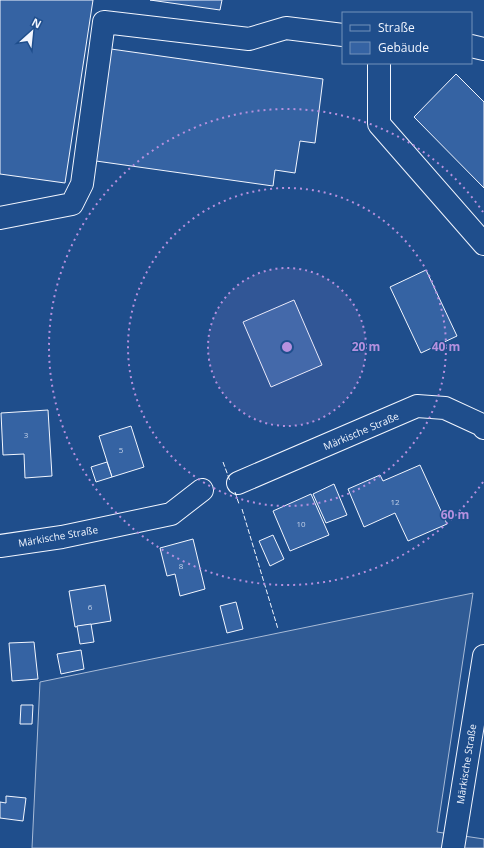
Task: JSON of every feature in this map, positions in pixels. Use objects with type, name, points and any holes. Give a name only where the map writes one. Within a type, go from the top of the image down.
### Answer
[{"type":"street","points":[[0,218],[72,204],[82,184],[104,22],[249,39],[286,28],[342,35]]},
{"type":"street","points":[[472,46],[484,49]]},
{"type":"street","points":[[379,64],[379,124],[484,244]]},
{"type":"street","name":"Märkische Straße","points":[[238,484],[417,406],[445,408],[482,425],[484,428]]},
{"type":"street","name":"Märkische Straße","points":[[0,546],[62,537],[171,514],[202,490]]},
{"type":"street","name":"Märkische Straße","points":[[453,848],[484,656]]},
{"type":"shaded area","points":[[473,593],[437,832],[484,839],[484,848],[32,848],[40,682]]},
{"type":"building","points":[[0,0],[93,0],[65,183],[0,174]]},
{"type":"building","points":[[150,0],[222,0],[220,10]]},
{"type":"building","points":[[111,49],[323,79],[315,143],[300,141],[295,173],[275,170],[273,186],[96,161]]},
{"type":"building","points":[[456,74],[484,102],[484,188],[414,117]]},
{"type":"building","points":[[426,270],[457,336],[421,353],[390,287]]},
{"type":"building","points":[[294,300],[322,365],[271,387],[243,322]]},
{"type":"building","points":[[48,410],[52,476],[25,478],[24,454],[3,455],[1,413]]},
{"type":"building","points":[[131,426],[144,467],[112,477],[99,436]]},
{"type":"building","points":[[107,462],[112,477],[96,482],[91,467]]},
{"type":"building","points":[[420,465],[447,524],[408,541],[395,513],[364,527],[348,489],[380,475],[383,481]]},
{"type":"building","points":[[334,484],[347,515],[326,523],[313,494]]},
{"type":"building","points":[[311,494],[329,535],[290,551],[273,511]]},
{"type":"building","points":[[273,535],[284,559],[270,566],[259,541]]},
{"type":"building","points":[[193,539],[205,589],[180,596],[175,574],[167,576],[160,548]]},
{"type":"building","points":[[105,585],[111,621],[75,627],[69,591]]},
{"type":"building","points":[[236,602],[243,629],[227,633],[220,606]]},
{"type":"building","points":[[91,624],[94,642],[80,644],[77,626]]},
{"type":"building","points":[[34,642],[38,679],[12,681],[9,643]]},
{"type":"building","points":[[81,650],[84,669],[61,674],[57,654]]},
{"type":"building","points":[[21,705],[33,705],[32,724],[20,724]]},
{"type":"building","points":[[6,796],[26,798],[23,821],[0,818],[0,802],[6,803]]},
{"type":"fence","points":[[223,462],[230,481]]},
{"type":"fence","points":[[235,492],[239,504]]},
{"type":"fence","points":[[242,509],[278,629]]}]
